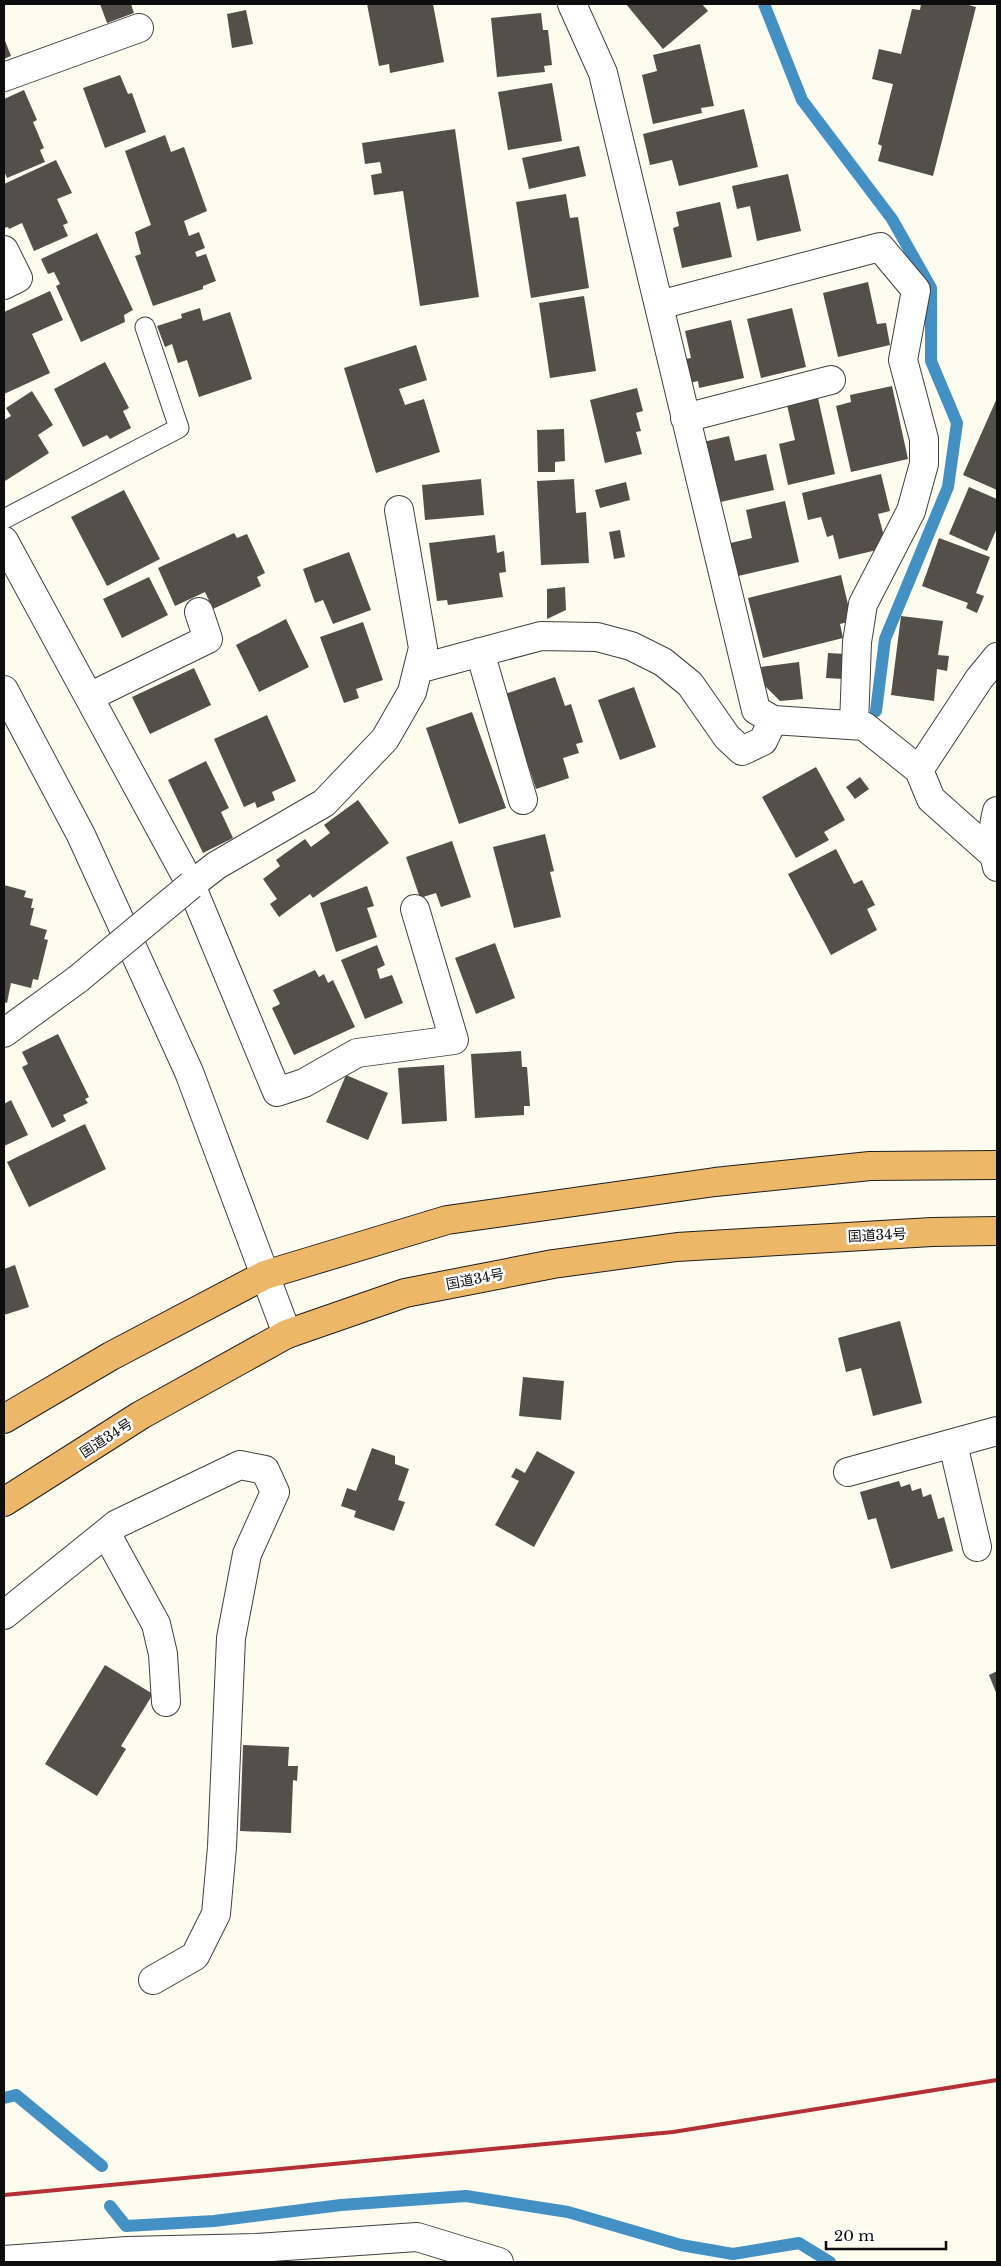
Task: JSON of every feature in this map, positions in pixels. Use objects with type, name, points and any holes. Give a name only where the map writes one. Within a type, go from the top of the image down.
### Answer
[{"type":"highway","points":[[4,1419],[111,1356],[265,1275],[447,1220],[715,1182],[851,1168],[997,1165]]},
{"type":"highway","name":"国道34号","points":[[4,1502],[141,1415],[287,1334],[405,1293],[554,1264],[677,1247],[932,1232],[997,1231]]},
{"type":"street","points":[[572,4],[603,73],[756,710],[773,720],[864,726],[919,770],[931,799],[996,861]]},
{"type":"street","points":[[4,77],[139,28]]},
{"type":"street","points":[[659,305],[880,247],[916,290],[903,360],[924,439],[924,464],[910,511],[863,604],[856,642],[854,725]]},
{"type":"street","points":[[4,250],[18,278],[4,285]]},
{"type":"street","points":[[685,418],[831,380]]},
{"type":"street","points":[[4,1033],[78,979],[217,865],[324,803],[385,739],[412,692],[423,648],[399,510]]},
{"type":"street","points":[[4,541],[191,885],[277,1092],[304,1083],[357,1053],[454,1040],[415,909]]},
{"type":"street","points":[[89,697],[208,639],[199,612]]},
{"type":"street","points":[[418,669],[541,636],[597,637],[631,646],[663,662],[690,684],[727,737],[742,751],[764,741],[773,720]]},
{"type":"street","points":[[480,652],[523,800]]},
{"type":"street","points":[[919,770],[979,679],[997,658]]},
{"type":"street","points":[[8,708],[81,835],[189,1072],[287,1334]]},
{"type":"street","points":[[996,861],[993,827],[997,811]]},
{"type":"street","points":[[848,1472],[997,1431]]},
{"type":"street","points":[[953,1444],[977,1547]]},
{"type":"street","points":[[4,1615],[117,1524],[240,1465],[265,1470],[275,1492],[247,1554],[231,1638],[222,1847],[216,1914],[195,1956],[153,1980]]},
{"type":"street","points":[[106,1533],[156,1624],[163,1654],[166,1702]]},
{"type":"street","points":[[4,2260],[127,2251],[257,2248],[417,2237],[499,2262]]},
{"type":"lane","points":[[4,519],[180,428],[145,327]]},
{"type":"building","points":[[100,4],[131,4],[134,13],[107,23]]},
{"type":"building","points":[[367,4],[433,4],[444,62],[390,73],[389,64],[379,66]]},
{"type":"building","points":[[626,4],[702,4],[708,11],[663,49]]},
{"type":"building","points":[[921,4],[965,4],[976,7],[933,176],[878,161],[882,146],[878,144],[893,84],[872,79],[879,49],[901,54],[912,9],[920,10]]},
{"type":"building","points":[[246,10],[253,44],[232,48],[227,14]]},
{"type":"building","points":[[541,13],[543,30],[548,30],[552,65],[544,66],[545,72],[497,77],[491,18]]},
{"type":"building","points":[[4,38],[11,56],[4,59]]},
{"type":"building","points":[[700,44],[714,106],[701,108],[702,113],[653,124],[642,75],[657,71],[653,55]]},
{"type":"building","points":[[120,75],[128,94],[132,93],[146,132],[105,148],[83,88]]},
{"type":"building","points":[[552,83],[562,141],[508,150],[498,92]]},
{"type":"building","points":[[24,90],[37,120],[33,122],[44,148],[40,150],[45,162],[7,178],[4,171],[4,99]]},
{"type":"building","points":[[744,109],[758,167],[679,186],[672,160],[650,165],[643,134]]},
{"type":"building","points":[[455,129],[479,297],[420,306],[403,191],[374,195],[371,175],[382,173],[380,162],[365,164],[362,143]]},
{"type":"building","points":[[165,135],[171,152],[184,147],[207,211],[184,221],[189,236],[199,232],[205,248],[195,252],[197,257],[206,254],[216,281],[203,286],[203,289],[153,306],[135,256],[141,254],[135,232],[151,225],[125,151]]},
{"type":"building","points":[[579,146],[586,176],[529,189],[522,158]]},
{"type":"building","points":[[56,160],[72,193],[57,199],[68,223],[63,225],[68,236],[34,251],[22,223],[9,229],[8,227],[4,228],[4,184]]},
{"type":"building","points":[[788,174],[801,231],[757,241],[750,206],[737,209],[732,186]]},
{"type":"building","points":[[566,194],[570,218],[578,217],[589,288],[531,298],[516,202]]},
{"type":"building","points":[[720,202],[732,257],[682,268],[673,228],[679,226],[676,212]]},
{"type":"building","points":[[97,233],[133,310],[124,315],[125,322],[81,342],[56,286],[60,284],[54,272],[48,274],[41,259]]},
{"type":"building","points":[[868,282],[877,324],[886,323],[890,345],[838,357],[823,293]]},
{"type":"building","points":[[50,291],[63,320],[32,334],[50,373],[4,394],[4,312]]},
{"type":"building","points":[[584,296],[596,371],[550,378],[539,303]]},
{"type":"building","points":[[200,308],[203,321],[230,312],[252,379],[199,397],[187,360],[178,363],[172,344],[165,347],[157,326],[182,318],[181,314]]},
{"type":"building","points":[[792,308],[806,367],[761,378],[747,319]]},
{"type":"building","points":[[731,320],[744,378],[699,388],[698,381],[690,383],[684,359],[691,358],[685,331]]},
{"type":"building","points":[[416,345],[427,380],[399,389],[405,405],[424,399],[440,452],[376,473],[344,368]]},
{"type":"building","points":[[105,362],[129,408],[123,411],[131,428],[110,439],[107,435],[83,447],[54,389]]},
{"type":"building","points":[[892,386],[908,459],[851,472],[836,406],[851,402],[850,395]]},
{"type":"building","points":[[637,388],[643,411],[636,413],[641,431],[636,432],[642,454],[605,463],[590,400]]},
{"type":"building","points":[[32,391],[53,425],[38,435],[49,453],[5,481],[4,420],[11,416],[6,408]]},
{"type":"building","points":[[818,398],[835,474],[788,485],[779,444],[795,440],[787,405]]},
{"type":"building","points":[[997,398],[997,490],[963,475]]},
{"type":"building","points":[[564,429],[565,461],[555,462],[555,472],[538,472],[537,430]]},
{"type":"building","points":[[729,436],[735,461],[766,454],[774,490],[716,503],[703,442]]},
{"type":"building","points":[[881,474],[890,511],[878,514],[884,536],[877,550],[839,559],[833,535],[827,537],[821,517],[808,520],[802,493]]},
{"type":"building","points":[[481,479],[484,515],[425,520],[422,485]]},
{"type":"building","points":[[574,479],[576,513],[586,512],[589,563],[541,565],[537,481]]},
{"type":"building","points":[[626,482],[630,500],[600,508],[595,490]]},
{"type":"building","points":[[969,487],[997,499],[997,528],[987,551],[949,534]]},
{"type":"building","points":[[124,490],[160,559],[107,586],[71,517]]},
{"type":"building","points":[[785,501],[799,562],[734,577],[726,544],[752,538],[746,510]]},
{"type":"building","points":[[620,530],[625,557],[614,559],[609,532]]},
{"type":"building","points":[[234,533],[237,538],[247,534],[265,573],[257,577],[261,586],[213,609],[205,592],[175,606],[158,568]]},
{"type":"building","points":[[495,535],[497,553],[504,551],[506,572],[499,573],[503,597],[448,605],[447,600],[437,601],[429,543]]},
{"type":"building","points":[[939,538],[990,557],[976,593],[984,596],[977,613],[966,608],[968,603],[922,586]]},
{"type":"building","points":[[349,552],[371,610],[333,624],[323,600],[315,603],[303,569]]},
{"type":"building","points":[[841,575],[852,621],[840,624],[843,638],[763,658],[748,598]]},
{"type":"building","points":[[149,577],[168,615],[122,638],[103,599]]},
{"type":"building","points":[[565,587],[566,610],[547,619],[547,589]]},
{"type":"building","points":[[901,616],[943,621],[938,655],[949,656],[947,671],[937,669],[934,701],[891,695]]},
{"type":"building","points":[[286,619],[309,667],[259,692],[236,645]]},
{"type":"building","points":[[363,622],[383,680],[356,689],[359,698],[344,703],[320,637]]},
{"type":"building","points":[[828,653],[845,654],[843,679],[826,678]]},
{"type":"building","points":[[799,662],[803,699],[780,701],[764,685],[761,667]]},
{"type":"building","points":[[194,668],[211,705],[150,734],[132,697]]},
{"type":"building","points":[[555,677],[565,706],[571,704],[583,742],[576,744],[579,753],[563,758],[569,778],[536,789],[505,694]]},
{"type":"building","points":[[634,687],[656,747],[620,760],[598,700]]},
{"type":"building","points":[[472,712],[506,808],[459,824],[426,728]]},
{"type":"building","points":[[267,715],[296,781],[272,792],[275,800],[257,808],[255,802],[244,807],[214,739]]},
{"type":"building","points":[[206,761],[229,808],[221,812],[233,838],[203,853],[168,780]]},
{"type":"building","points":[[816,767],[845,820],[824,832],[829,840],[796,858],[762,797]]},
{"type":"building","points":[[860,777],[869,789],[855,799],[846,787]]},
{"type":"building","points":[[358,800],[389,843],[313,898],[310,894],[279,917],[270,904],[277,899],[263,879],[280,866],[276,860],[305,839],[311,847],[330,833],[324,825]]},
{"type":"building","points":[[545,834],[554,871],[550,872],[561,917],[514,928],[493,847]]},
{"type":"building","points":[[452,841],[471,897],[441,907],[436,893],[420,898],[406,857]]},
{"type":"building","points":[[836,849],[854,884],[862,880],[875,905],[867,909],[877,930],[831,955],[788,874]]},
{"type":"building","points":[[4,885],[26,891],[24,897],[33,899],[31,908],[34,908],[30,925],[47,930],[44,939],[48,940],[38,980],[33,979],[31,988],[11,983],[7,1003],[4,1002]]},
{"type":"building","points":[[367,886],[374,906],[367,908],[377,937],[336,952],[320,903]]},
{"type":"building","points":[[495,943],[515,998],[476,1014],[455,958]]},
{"type":"building","points":[[377,945],[385,965],[377,969],[380,979],[392,975],[403,1003],[365,1019],[341,960]]},
{"type":"building","points":[[315,970],[319,977],[324,974],[328,983],[333,980],[355,1027],[294,1055],[272,1008],[280,1004],[273,990]]},
{"type":"building","points":[[58,1034],[89,1097],[85,1099],[88,1103],[63,1115],[66,1121],[52,1128],[22,1067],[28,1064],[22,1052]]},
{"type":"building","points":[[521,1051],[522,1067],[527,1067],[530,1106],[524,1106],[524,1115],[475,1118],[471,1054]]},
{"type":"building","points":[[444,1065],[447,1121],[402,1124],[398,1068]]},
{"type":"building","points":[[346,1075],[388,1093],[368,1140],[326,1122]]},
{"type":"building","points":[[11,1100],[28,1135],[4,1146],[4,1104]]},
{"type":"building","points":[[85,1124],[106,1169],[29,1207],[7,1162]]},
{"type":"building","points":[[15,1265],[29,1307],[4,1315],[4,1269]]},
{"type":"building","points":[[900,1321],[922,1403],[873,1416],[861,1368],[846,1372],[838,1338]]},
{"type":"building","points":[[523,1377],[564,1381],[561,1420],[519,1416]]},
{"type":"building","points":[[372,1448],[395,1456],[395,1464],[409,1469],[398,1500],[405,1502],[394,1531],[354,1517],[356,1511],[341,1506],[347,1488],[356,1491]]},
{"type":"building","points":[[537,1451],[575,1472],[534,1547],[495,1525],[519,1481],[511,1477],[516,1468],[525,1473]]},
{"type":"building","points":[[899,1481],[901,1487],[910,1484],[912,1491],[921,1488],[923,1497],[931,1494],[938,1519],[944,1517],[953,1551],[891,1569],[876,1518],[868,1520],[860,1492]]},
{"type":"building","points":[[105,1665],[153,1694],[121,1746],[126,1749],[97,1796],[45,1764]]},
{"type":"building","points":[[997,1671],[997,1695],[989,1675]]},
{"type":"building","points":[[243,1745],[289,1747],[288,1766],[298,1766],[297,1781],[293,1780],[291,1833],[240,1831]]},
{"type":"waterway","points":[[764,4],[802,100],[892,219],[931,288],[931,361],[957,423],[948,487],[885,639],[876,711]]},
{"type":"waterway","points":[[4,2098],[16,2095],[102,2166]]},
{"type":"waterway","points":[[110,2206],[126,2226],[214,2221],[341,2205],[466,2196],[568,2212],[681,2245],[733,2254],[799,2243],[830,2262]]},
{"type":"railway","points":[[4,2195],[673,2132],[997,2080]]}]
